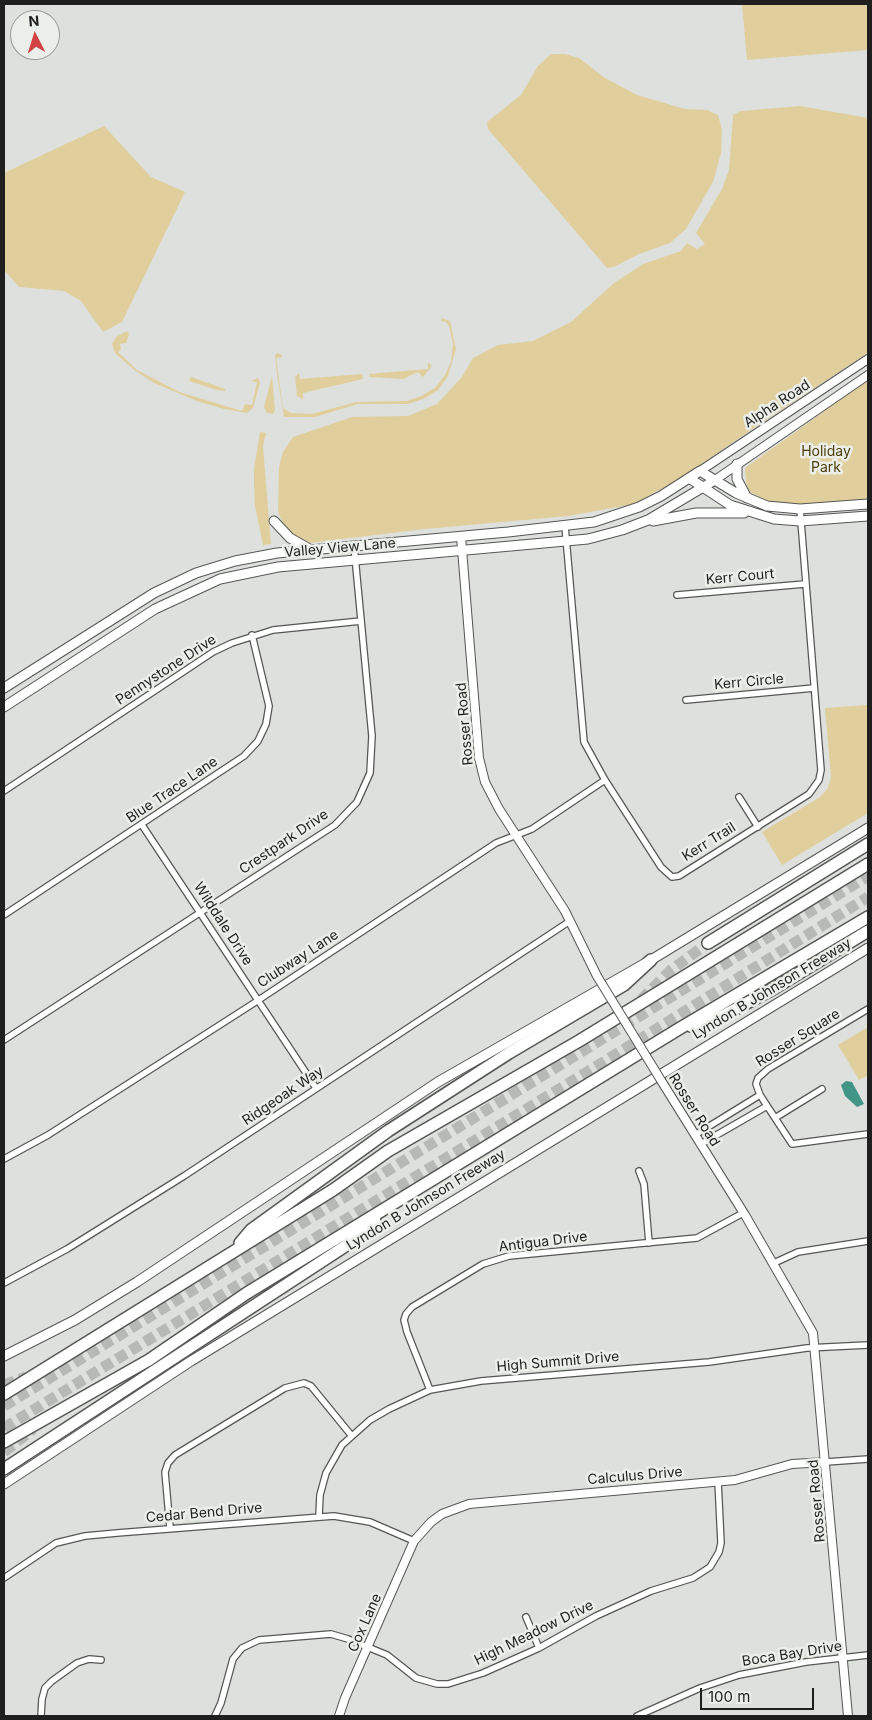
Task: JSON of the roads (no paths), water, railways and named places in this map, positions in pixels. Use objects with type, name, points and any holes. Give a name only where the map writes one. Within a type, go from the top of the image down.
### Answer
[{"type":"highway","points":[[708,943],[868,844]]},
{"type":"highway","points":[[4,1394],[235,1249],[333,1190],[388,1151],[579,1040],[868,864]]},
{"type":"highway","name":"Lyndon B Johnson Freeway","points":[[4,1442],[149,1360],[247,1293],[682,1027],[868,917]]},
{"type":"highway","points":[[682,1027],[713,1021],[773,989],[868,931]]},
{"type":"highway","points":[[235,1249],[251,1230],[396,1126],[494,1062],[624,985],[651,960]]},
{"type":"highway","points":[[4,1469],[353,1240],[401,1199]]},
{"type":"main road","points":[[737,464],[737,479],[747,498]]},
{"type":"main road","name":"Valley View Lane","points":[[4,688],[138,602],[196,573],[252,557],[565,526],[614,517],[661,496],[700,471]]},
{"type":"main road","points":[[700,471],[747,498],[767,506],[800,509],[868,504]]},
{"type":"main road","points":[[689,478],[730,505],[752,514],[774,519],[800,521],[868,516]]},
{"type":"main road","name":"Valley View Lane","points":[[4,707],[155,609],[208,583],[246,572],[278,567],[567,542],[605,536],[638,524],[669,509],[715,480]]},
{"type":"main road","points":[[638,524],[696,512],[752,514]]},
{"type":"main road","points":[[274,521],[290,538],[312,550]]},
{"type":"main road","points":[[69,646],[76,660]]},
{"type":"main road","points":[[4,1356],[75,1320],[137,1282],[438,1082],[651,960],[868,828]]},
{"type":"main road","name":"Lyndon B Johnson Freeway","points":[[4,1484],[191,1361],[868,948]]},
{"type":"street","name":"Alpha Road","points":[[700,471],[868,359]]},
{"type":"street","name":"Alpha Road","points":[[715,480],[868,375]]},
{"type":"street","name":"Kerr Trail","points":[[565,526],[582,734],[587,750],[605,780],[661,868],[672,877],[679,876],[758,827],[808,794],[819,780],[821,770],[800,509]]},
{"type":"street","name":"Rosser Road","points":[[461,537],[482,771],[490,794],[570,921],[597,976],[774,1263],[813,1333],[816,1348],[848,1716]]},
{"type":"street","name":"Crestpark Drive","points":[[4,1040],[334,825],[357,802],[370,773],[372,756],[362,621],[354,546]]},
{"type":"street","name":"Kerr Court","points":[[677,595],[806,584]]},
{"type":"street","name":"Pennystone Drive","points":[[4,791],[213,652],[252,636],[286,628],[362,621]]},
{"type":"street","name":"Blue Trace Lane","points":[[4,915],[244,756],[258,741],[266,724],[269,706],[252,636]]},
{"type":"street","name":"Kerr Circle","points":[[686,700],[814,688]]},
{"type":"street","name":"Clubway Lane","points":[[4,1159],[48,1135],[258,1000],[496,843],[532,829],[605,780]]},
{"type":"street","points":[[740,797],[758,827]]},
{"type":"street","name":"Wilddale Drive","points":[[142,825],[316,1088]]},
{"type":"street","name":"Ridgeoak Way","points":[[4,1283],[67,1249],[176,1182],[570,921]]},
{"type":"street","name":"Rosser Square","points":[[760,1095],[756,1084],[762,1074],[868,1009]]},
{"type":"street","points":[[775,1118],[822,1090]]},
{"type":"street","points":[[695,1135],[760,1095],[789,1141],[797,1145],[868,1134]]},
{"type":"street","points":[[701,1144],[767,1106]]},
{"type":"street","points":[[639,1171],[644,1184],[648,1243]]},
{"type":"street","name":"Antigua Drive","points":[[430,1390],[404,1320],[412,1307],[483,1264],[509,1256],[697,1238],[743,1213]]},
{"type":"street","points":[[774,1263],[798,1252],[868,1241]]},
{"type":"street","name":"High Summit Drive","points":[[318,1516],[320,1495],[326,1473],[342,1445],[351,1435],[389,1408],[430,1390],[481,1381],[709,1362],[816,1348],[868,1345]]},
{"type":"street","points":[[170,1528],[165,1472],[168,1463],[175,1455],[285,1388],[304,1383],[311,1386],[351,1435]]},
{"type":"street","name":"Calculus Drive","points":[[414,1541],[431,1522],[442,1514],[469,1504],[718,1481],[751,1476],[792,1464],[868,1459]]},
{"type":"street","name":"High Meadow Drive","points":[[215,1716],[221,1703],[233,1659],[249,1644],[270,1638],[331,1634],[368,1646],[392,1658],[416,1678],[438,1684],[448,1684],[484,1673],[538,1648],[596,1616],[652,1592],[693,1578],[704,1572],[714,1561],[721,1543],[718,1481]]},
{"type":"street","name":"Cedar Bend Drive","points":[[4,1578],[45,1549],[72,1538],[170,1528],[318,1516],[370,1522],[414,1541]]},
{"type":"street","name":"Cox Lane","points":[[339,1716],[344,1698],[414,1541]]},
{"type":"street","points":[[526,1617],[538,1648]]},
{"type":"street","name":"Boca Bay Drive","points":[[637,1716],[700,1688],[739,1675],[806,1662],[868,1655]]},
{"type":"street","points":[[41,1716],[45,1688],[52,1681],[78,1663],[89,1659],[101,1660]]},
{"type":"tunnel","points":[[4,1406],[868,876]]},
{"type":"tunnel","points":[[4,1428],[610,1058],[868,897]]},
{"type":"tunnel","points":[[641,1000],[671,970],[708,943]]},
{"type":"tunnel","points":[[4,1385],[26,1377]]},
{"type":"tunnel","points":[[4,1452],[33,1429]]},
{"type":"park label","name":"Holiday Park","points":[[826,460]]}]
